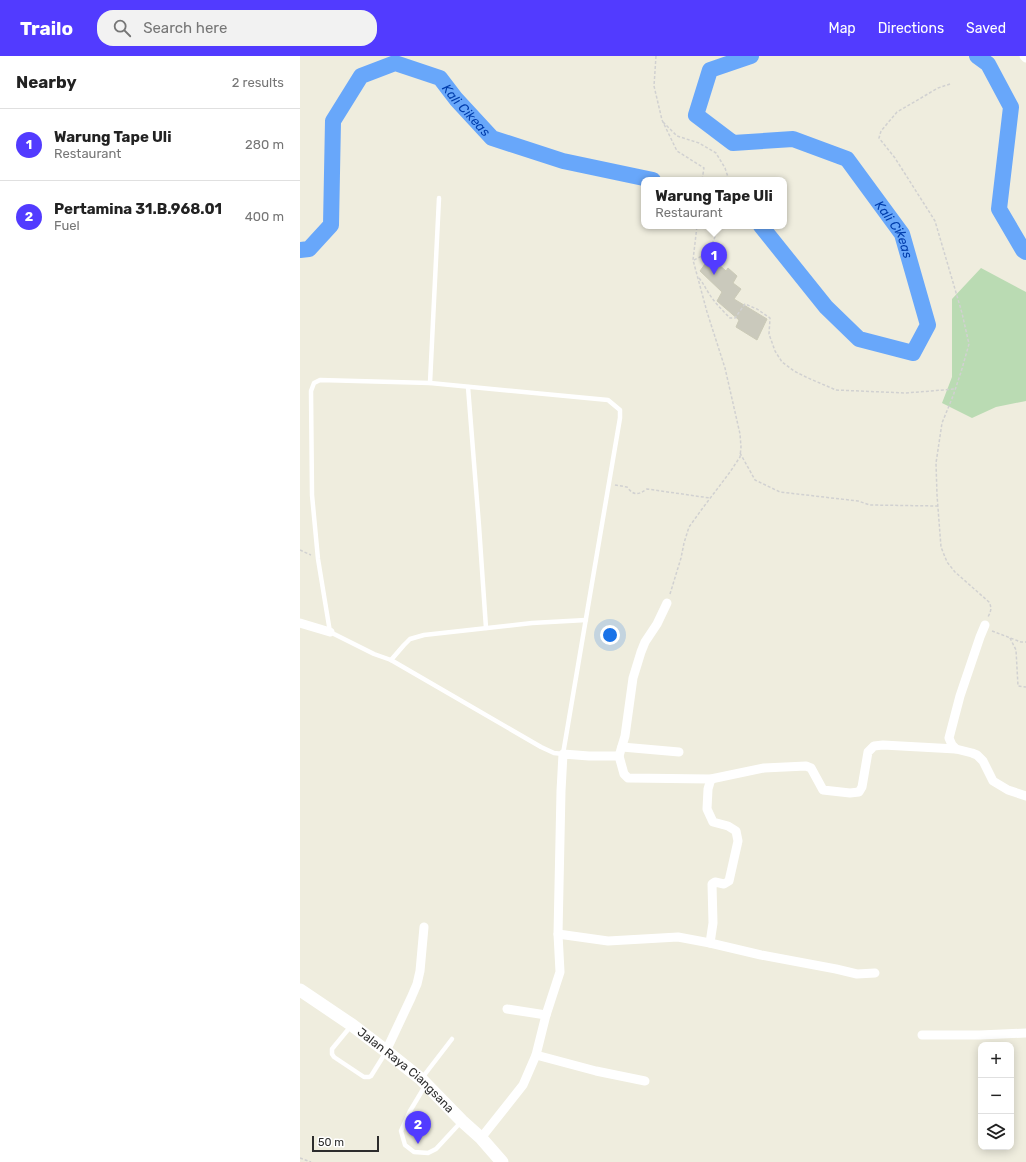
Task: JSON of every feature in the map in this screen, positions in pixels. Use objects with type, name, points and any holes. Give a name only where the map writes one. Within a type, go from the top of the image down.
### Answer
[{"type":"main road","name":"Jalan Raya Ciangsana","points":[[300,990],[352,1025],[424,1082],[481,1138],[502,1162]]},
{"type":"street","points":[[667,603],[657,624],[645,642],[633,678],[625,736],[619,756],[624,774],[628,778],[711,779],[764,768],[806,766],[810,768],[823,790],[859,792],[862,787],[868,752],[874,746],[883,744],[956,749],[972,753],[977,755],[983,761],[993,781],[1008,790],[1026,796]]},
{"type":"street","points":[[300,623],[330,632]]},
{"type":"street","points":[[956,749],[952,745],[949,738],[960,696],[985,625]]},
{"type":"street","points":[[622,747],[679,752]]},
{"type":"street","points":[[481,1138],[523,1085],[536,1055],[546,1015],[560,972],[558,934],[563,754],[619,756]]},
{"type":"street","points":[[710,943],[713,923],[712,884],[715,882],[724,884],[729,881],[738,841],[736,831],[728,826],[713,822],[707,809],[708,789],[711,779]]},
{"type":"street","points":[[386,1051],[412,998],[417,984],[420,971],[424,927]]},
{"type":"street","points":[[558,934],[608,941],[678,937],[857,974],[875,973]]},
{"type":"street","points":[[507,1009],[546,1015]]},
{"type":"street","points":[[922,1035],[1026,1033]]},
{"type":"street","points":[[536,1055],[645,1082]]},
{"type":"lane","points":[[430,383],[439,198]]},
{"type":"lane","points":[[320,380],[430,383],[608,400],[620,410],[620,418],[563,754],[554,754],[540,748],[391,660],[374,654],[330,632],[318,559],[312,495],[311,391],[314,383],[320,380]]},
{"type":"lane","points":[[468,387],[486,628]]},
{"type":"lane","points":[[391,660],[410,639],[424,635],[532,623],[586,620]]},
{"type":"lane","points":[[352,1025],[332,1048],[332,1054],[334,1057],[364,1077],[369,1077],[386,1051]]},
{"type":"lane","points":[[452,1039],[424,1082],[401,1131],[405,1145],[414,1152],[428,1153],[436,1149],[462,1121]]},
{"type":"path","points":[[656,56],[654,86],[662,120],[676,152],[704,168],[702,177]]},
{"type":"path","points":[[950,84],[938,88],[897,112],[880,131],[879,138],[895,158],[935,221],[951,280],[962,313],[969,344],[962,372],[942,423],[936,463],[941,547],[947,562],[955,572],[989,602],[991,611],[985,625],[993,632],[1026,642]]},
{"type":"path","points":[[662,120],[678,136],[700,143],[716,153],[725,168],[728,177]]},
{"type":"path","points":[[667,603],[689,527],[740,457],[741,441],[725,368],[707,312],[693,260],[697,229]]},
{"type":"path","points":[[693,260],[704,255],[713,242],[719,229]]},
{"type":"path","points":[[698,278],[708,293],[730,318],[736,318],[745,304],[757,309],[770,318],[768,334],[782,362],[794,371],[808,378],[836,390],[906,393],[955,389]]},
{"type":"path","points":[[740,453],[755,480],[780,492],[858,501],[870,505],[938,506]]},
{"type":"path","points":[[609,484],[627,486],[631,492],[637,494],[647,489],[710,498]]},
{"type":"path","points":[[300,550],[318,559]]},
{"type":"path","points":[[1010,638],[1016,650],[1018,686],[1026,687]]},
{"type":"path","points":[[300,1158],[310,1162]]},
{"type":"green space","points":[[981,268],[1026,292],[1026,401],[996,407],[972,418],[942,403],[952,377],[952,299]]},
{"type":"building","points":[[710,257],[726,271],[728,268],[737,276],[733,283],[741,289],[734,299],[767,319],[757,340],[736,327],[739,320],[717,301],[722,292],[700,271]]},
{"type":"waterway","name":"Kali Cikeas","points":[[751,56],[710,70],[696,115],[733,143],[793,139],[847,159],[902,234],[928,325],[913,353],[859,339],[826,307],[763,229]]},
{"type":"waterway","name":"Kali Cikeas","points":[[977,56],[988,64],[1011,107],[999,209],[1023,250],[1026,252]]},
{"type":"waterway","name":"Kali Cikeas","points":[[300,250],[309,249],[331,225],[333,121],[361,76],[395,63],[440,78],[456,99],[492,138],[563,161],[641,177]]},
{"type":"place","name":"Warung Tape Uli","points":[[714,275]]},
{"type":"place","name":"Pertamina 31.B.968.01","points":[[418,1144]]}]
